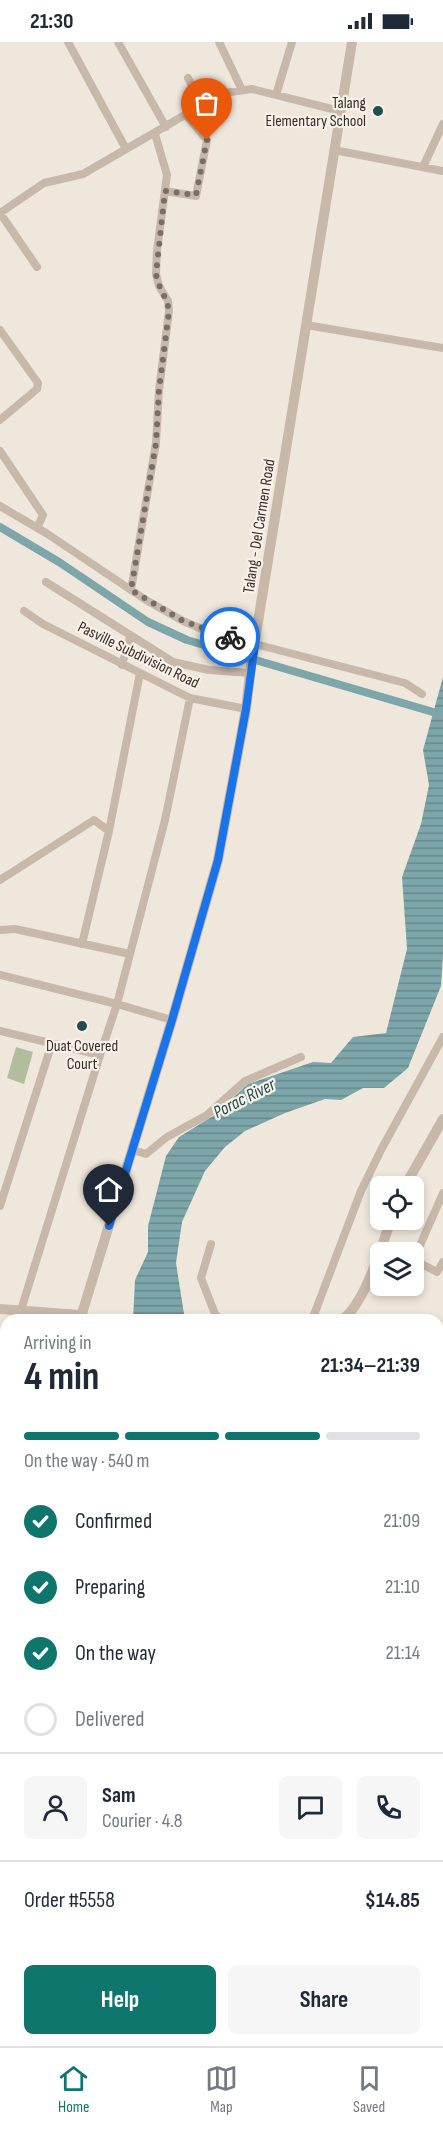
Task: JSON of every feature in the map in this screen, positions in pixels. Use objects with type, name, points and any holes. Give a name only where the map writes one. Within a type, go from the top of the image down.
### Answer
[{"type":"street","points":[[68,42],[126,149]]},
{"type":"street","points":[[118,42],[166,127]]},
{"type":"street","points":[[219,42],[242,90]]},
{"type":"street","points":[[276,95],[292,42]]},
{"type":"street","name":"Talang - Del Carmen Road","points":[[81,1314],[133,1150],[218,860],[246,709],[254,646],[352,42]]},
{"type":"street","points":[[188,78],[202,105]]},
{"type":"street","points":[[38,267],[0,213],[44,183],[83,174],[202,105],[230,92],[252,89],[340,111]]},
{"type":"street","points":[[165,191],[196,195],[207,140],[186,115]]},
{"type":"street","points":[[423,166],[443,124]]},
{"type":"street","points":[[131,590],[156,443],[159,390],[169,311],[168,301],[159,286],[156,274],[167,175],[155,134]]},
{"type":"street","points":[[334,150],[443,171]]},
{"type":"street","points":[[306,325],[443,348]]},
{"type":"street","points":[[0,330],[38,383],[37,389],[0,420]]},
{"type":"street","points":[[0,451],[43,515],[36,528]]},
{"type":"street","points":[[0,506],[183,621],[254,646],[405,683],[422,694]]},
{"type":"street","points":[[46,582],[173,662],[209,670],[251,669]]},
{"type":"street","name":"Pasville Subdivision Road","points":[[24,611],[43,624],[190,698],[246,709]]},
{"type":"street","points":[[122,665],[130,637]]},
{"type":"street","points":[[82,944],[109,831],[140,673]]},
{"type":"street","points":[[21,1310],[117,1004],[165,820],[190,698]]},
{"type":"street","points":[[0,880],[94,819],[109,831]]},
{"type":"street","points":[[0,930],[15,929],[130,954]]},
{"type":"street","points":[[0,975],[172,1020]]},
{"type":"street","points":[[0,1030],[100,1055]]},
{"type":"street","points":[[314,1314],[361,1191],[381,1150],[442,1041]]},
{"type":"street","points":[[0,1206],[52,1043]]},
{"type":"street","points":[[133,1150],[146,1154],[167,1137],[207,1115],[245,1081],[301,1057]]},
{"type":"street","points":[[411,1176],[443,1119]]},
{"type":"street","points":[[422,1242],[443,1194]]},
{"type":"street","points":[[211,1244],[201,1278],[215,1314]]},
{"type":"street","points":[[424,1265],[437,1272],[443,1262]]},
{"type":"street","points":[[350,1314],[361,1298],[370,1274]]},
{"type":"street","points":[[0,1309],[50,1314]]},
{"type":"green space","points":[[16,1047],[33,1052],[24,1084],[7,1078]]},
{"type":"water","name":"Porac River","points":[[443,677],[441,986],[408,1068],[384,1088],[363,1088],[341,1100],[325,1099],[285,1113],[245,1131],[225,1147],[205,1171],[182,1222],[176,1263],[184,1314],[133,1314],[135,1280],[148,1252],[148,1226],[166,1156],[179,1137],[213,1116],[248,1084],[313,1062],[331,1063],[353,1037],[386,1033],[407,949],[402,877],[421,824],[429,785],[423,750]]},
{"type":"waterway","points":[[0,527],[59,562],[148,622],[187,640],[443,715]]},
{"type":"way so far","points":[[207,140],[196,195],[165,191],[156,274],[159,286],[168,301],[169,311],[159,390],[156,443],[131,590],[183,621],[230,637]]},
{"type":"place","name":"Talang Elementary School","points":[[378,111]]},
{"type":"place","name":"Duat Covered Court","points":[[82,1026]]},
{"type":"route","points":[[109,1226],[218,860],[246,709],[255,644],[230,637]]}]
